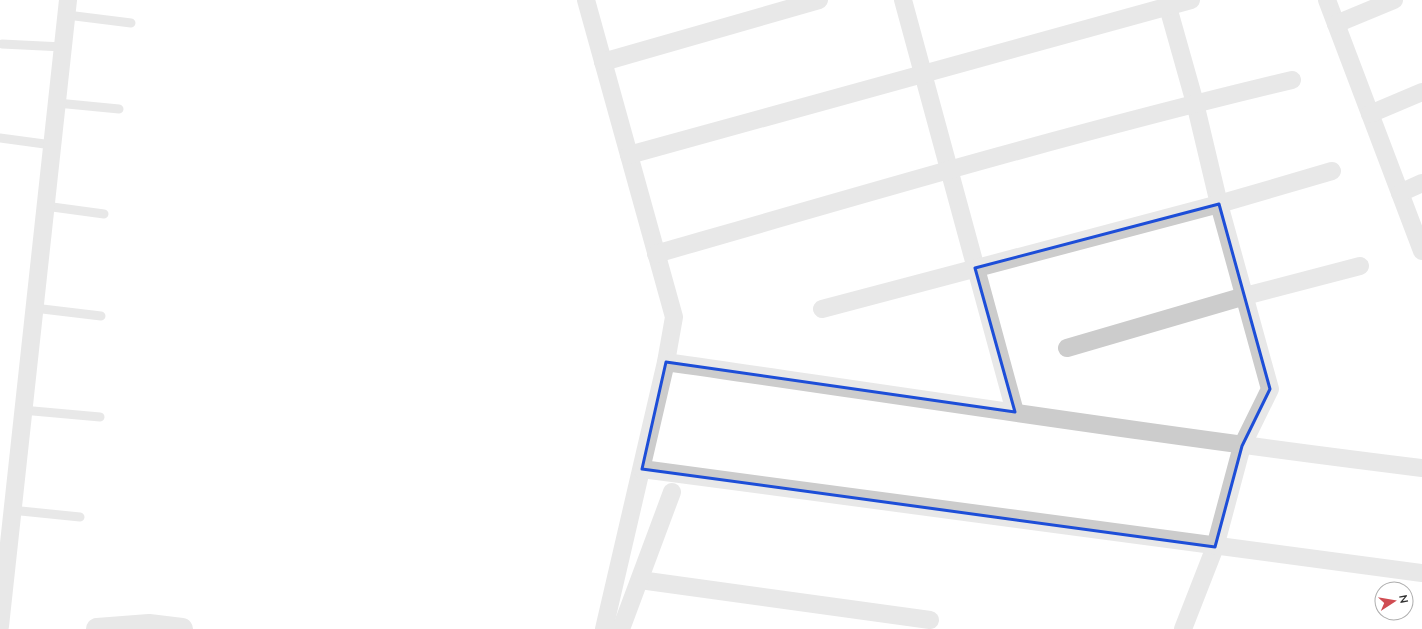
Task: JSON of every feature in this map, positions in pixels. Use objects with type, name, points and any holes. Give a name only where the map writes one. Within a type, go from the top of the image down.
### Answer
[{"type":"street","points":[[586,0],[674,317],[666,362],[642,469],[604,629]]},
{"type":"street","points":[[603,62],[819,0]]},
{"type":"street","points":[[903,0],[1015,412]]},
{"type":"street","points":[[629,156],[1167,3],[1191,0]]},
{"type":"street","points":[[1327,0],[1422,251]]},
{"type":"street","points":[[1336,24],[1394,0]]},
{"type":"street","points":[[1167,3],[1195,103],[1219,204],[1270,389],[1242,446],[1215,547],[1183,629]]},
{"type":"street","points":[[0,626],[11,510],[68,7]]},
{"type":"street","points":[[656,254],[949,170],[1195,103],[1292,80]]},
{"type":"street","points":[[1370,114],[1422,92]]},
{"type":"street","points":[[822,309],[1219,204],[1332,171]]},
{"type":"street","points":[[1400,193],[1422,183]]},
{"type":"street","points":[[1067,348],[1245,296],[1360,266]]},
{"type":"street","points":[[666,362],[1242,446],[1422,468]]},
{"type":"street","points":[[642,469],[1215,547],[1422,573]]},
{"type":"street","points":[[621,629],[672,492]]},
{"type":"street","points":[[640,580],[930,620]]},
{"type":"street","points":[[97,629],[149,625],[182,629]]},
{"type":"lane","points":[[68,7],[131,23]]},
{"type":"lane","points":[[2,44],[63,47]]},
{"type":"lane","points":[[57,103],[118,109]]},
{"type":"lane","points":[[0,138],[52,146]]},
{"type":"lane","points":[[45,206],[104,214]]},
{"type":"lane","points":[[34,308],[101,316]]},
{"type":"lane","points":[[22,410],[100,418]]},
{"type":"lane","points":[[11,510],[80,517]]},
{"type":"highlighted area","points":[[1219,204],[1270,389],[1242,446],[1215,547],[642,469],[666,362],[1015,412],[975,268]]}]
